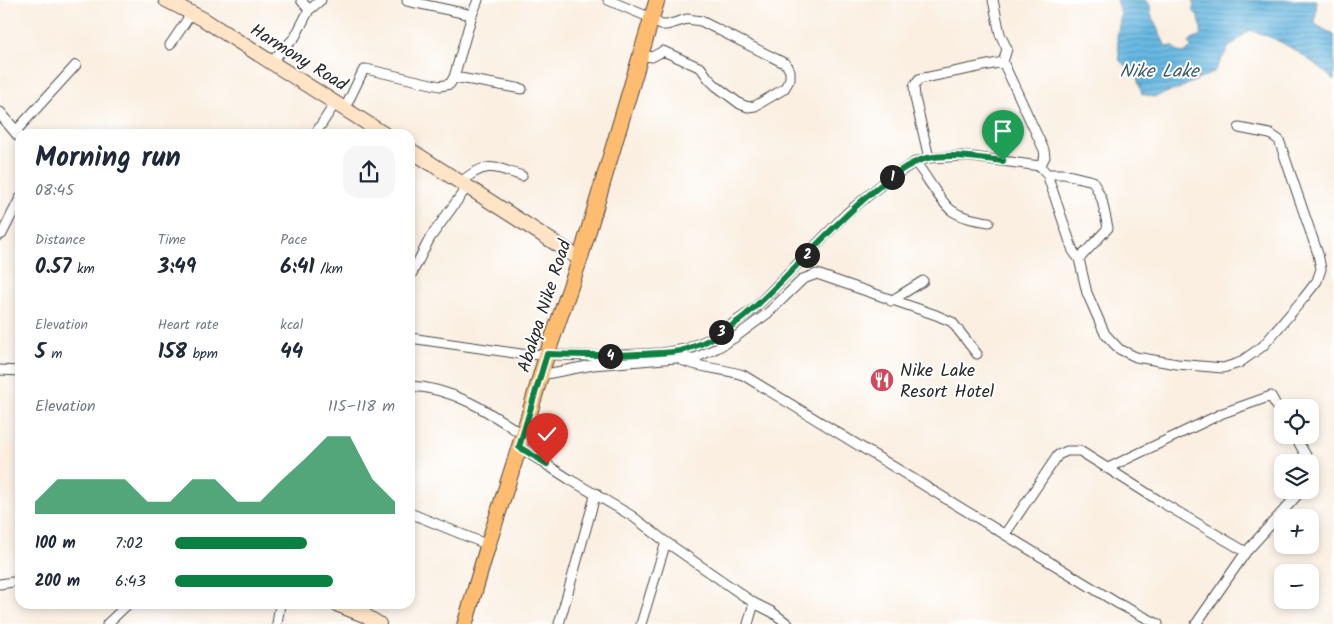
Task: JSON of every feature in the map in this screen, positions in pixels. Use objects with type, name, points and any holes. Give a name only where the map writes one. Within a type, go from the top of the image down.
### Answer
[{"type":"main road","name":"Harmony Road","points":[[166,0],[271,62],[376,129]]},
{"type":"main road","name":"Abakpa Nike Road","points":[[465,624],[547,354],[580,259],[657,0]]},
{"type":"main road","points":[[415,153],[580,259]]},
{"type":"main road","points":[[365,610],[379,624]]},
{"type":"street","points":[[300,0],[309,10]]},
{"type":"street","points":[[271,62],[295,37],[309,10],[321,0]]},
{"type":"street","points":[[319,129],[340,105],[366,69],[440,86],[450,84],[454,77],[478,0]]},
{"type":"street","points":[[608,0],[652,18],[661,25],[687,19],[709,24],[786,64],[790,71],[790,79],[784,89],[755,106],[748,107],[740,104],[716,86],[701,68],[663,51],[652,57],[640,55]]},
{"type":"street","points":[[993,0],[1000,34],[1007,49],[1003,62],[1044,150],[1045,157],[1040,166]]},
{"type":"street","points":[[408,1],[447,4],[472,15]]},
{"type":"street","points":[[170,45],[191,14]]},
{"type":"street","points":[[929,158],[915,98],[914,86],[919,79],[1003,62]]},
{"type":"street","points":[[23,129],[76,65]]},
{"type":"street","points":[[454,77],[522,89]]},
{"type":"street","points":[[0,113],[15,131]]},
{"type":"street","points":[[415,339],[520,354],[597,356],[662,353],[686,349],[714,338],[755,308],[847,213],[886,181],[915,162],[929,158],[965,156],[1040,166],[1047,174],[1073,251],[1079,259],[1087,293],[1105,334],[1119,348],[1136,357],[1177,364],[1223,368],[1239,363],[1263,346],[1317,281],[1321,269],[1318,254],[1279,140],[1270,134],[1239,128]]},
{"type":"street","points":[[915,162],[937,194],[952,210],[962,216],[989,222]]},
{"type":"street","points":[[415,267],[430,238],[470,174],[483,168],[500,168],[522,176]]},
{"type":"street","points":[[1047,174],[1064,174],[1093,181],[1102,200],[1108,228],[1079,259]]},
{"type":"street","points":[[0,234],[2,234],[15,208]]},
{"type":"street","points":[[521,443],[544,375],[593,365],[694,358],[734,338],[768,313],[803,279],[813,274],[820,274],[952,322],[977,354]]},
{"type":"street","points":[[891,301],[923,281]]},
{"type":"street","points":[[676,358],[698,367],[730,371],[743,375],[1117,602],[1158,624]]},
{"type":"street","points":[[0,370],[15,371]]},
{"type":"street","points":[[415,386],[461,397],[569,479],[596,493],[632,516],[754,603],[772,612],[788,624]]},
{"type":"street","points":[[1108,468],[1223,413],[1271,396],[1274,401]]},
{"type":"street","points":[[1005,534],[1058,455],[1067,451],[1080,451],[1246,552]]},
{"type":"street","points":[[559,624],[596,493]]},
{"type":"street","points":[[1196,624],[1246,552],[1294,499]]},
{"type":"street","points":[[415,515],[488,545]]},
{"type":"street","points":[[641,624],[666,542]]},
{"type":"street","points":[[0,584],[15,582]]},
{"type":"street","points":[[748,624],[754,603]]},
{"type":"street","points":[[107,624],[123,609]]},
{"type":"street","points":[[277,624],[279,609]]},
{"type":"water","name":"Nike Lake","points":[[1116,0],[1145,0],[1150,5],[1151,15],[1166,47],[1173,46],[1178,52],[1184,53],[1192,48],[1189,44],[1191,40],[1201,36],[1200,22],[1193,10],[1194,0],[1317,0],[1315,24],[1334,35],[1334,80],[1315,64],[1285,44],[1250,30],[1229,47],[1214,72],[1178,89],[1154,97],[1142,94],[1136,74],[1120,61],[1117,37],[1121,14]]},
{"type":"place","name":"Nike Lake Resort Hotel","points":[[882,380]]},
{"type":"route","points":[[547,464],[519,447],[547,354],[597,356],[662,353],[686,349],[714,338],[755,308],[847,213],[904,168],[929,158],[965,156],[1003,161]]}]
